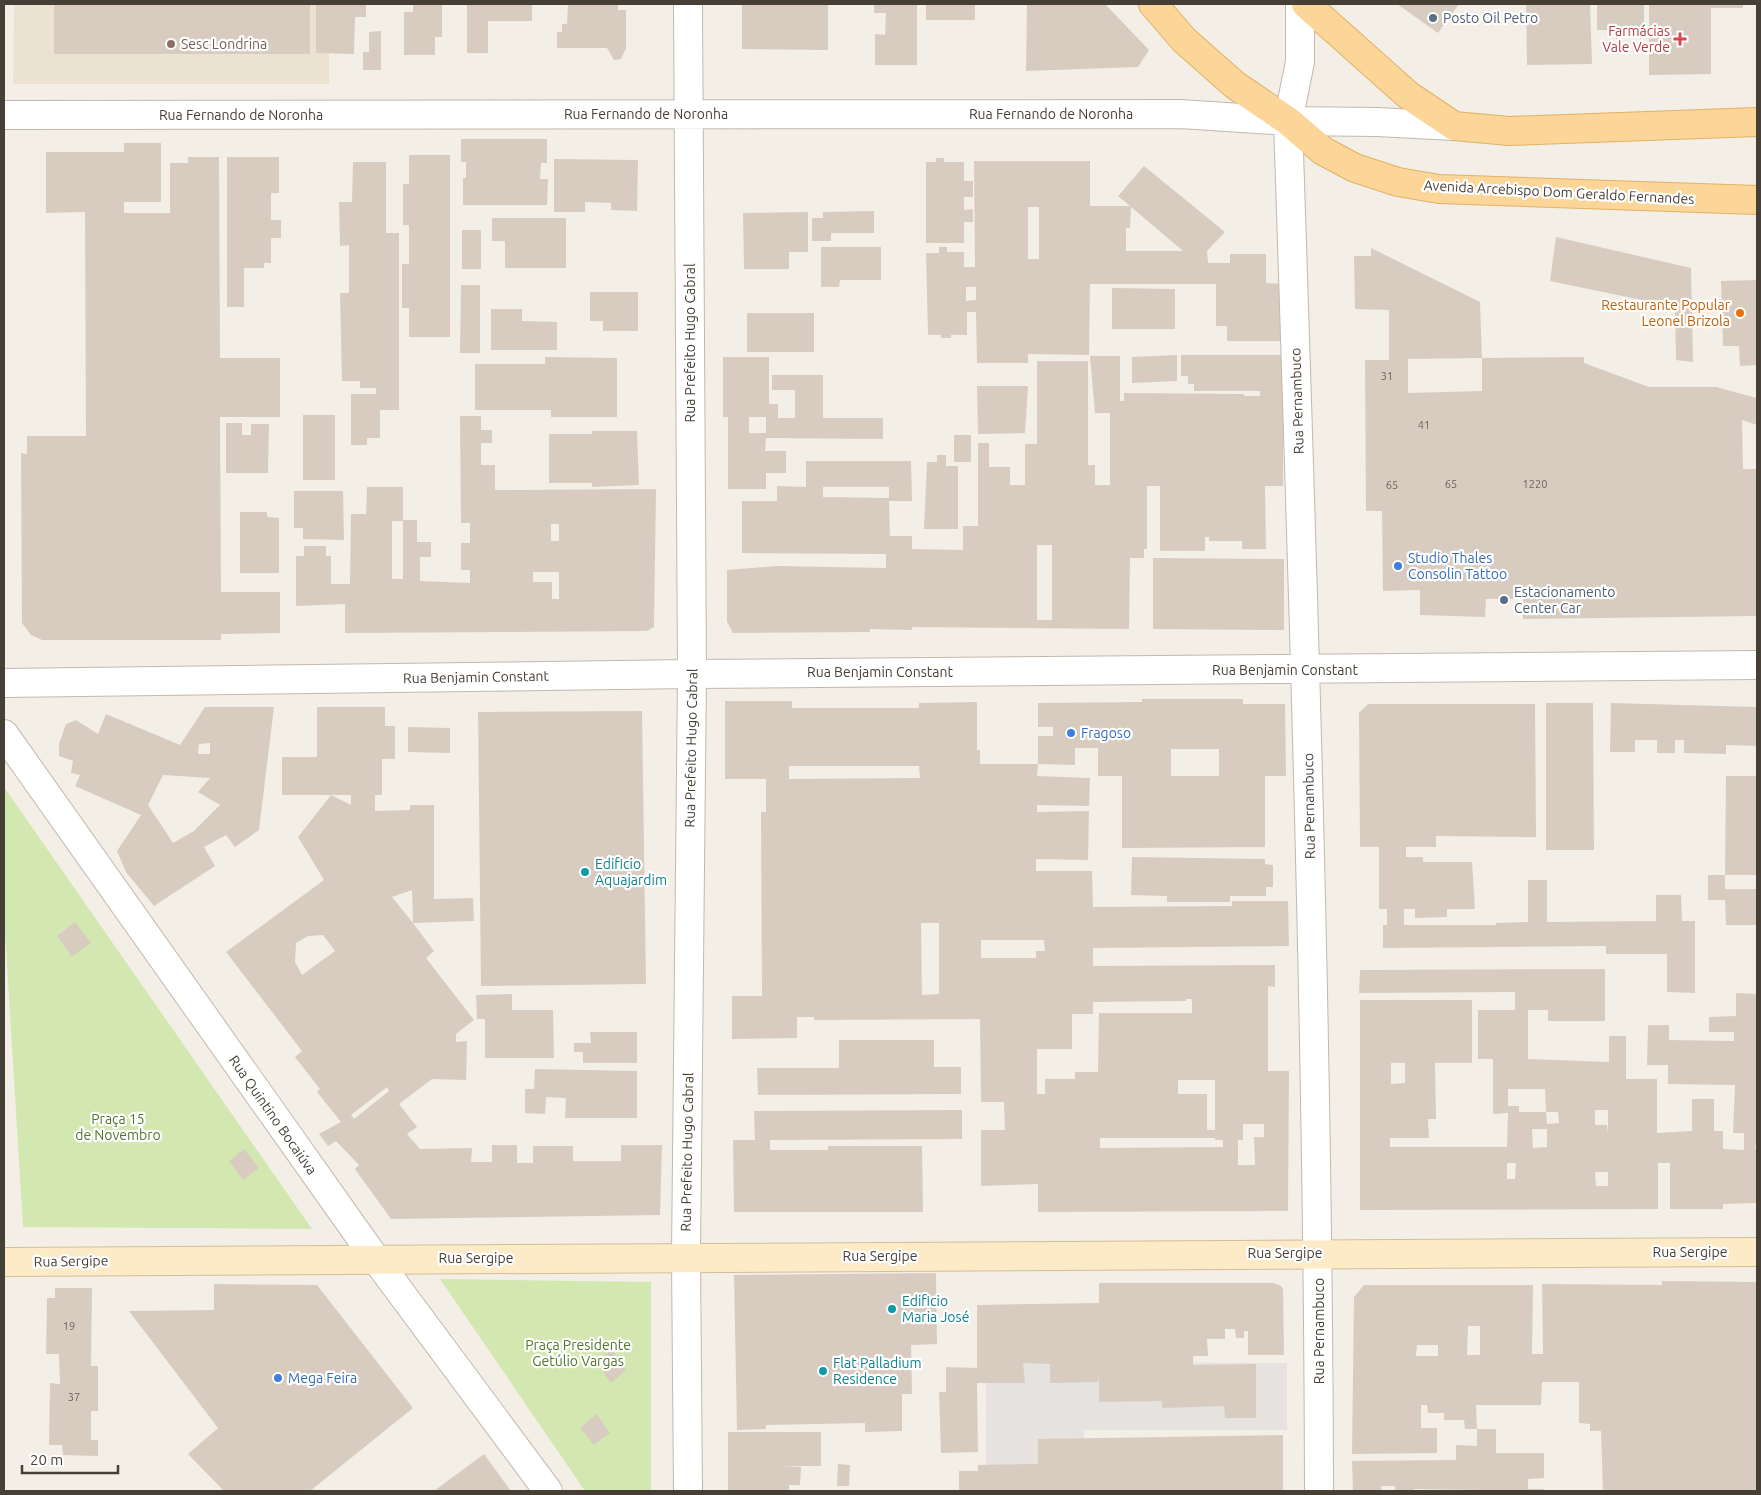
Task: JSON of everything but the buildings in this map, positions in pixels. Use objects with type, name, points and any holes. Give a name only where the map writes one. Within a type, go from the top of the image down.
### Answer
[{"type":"main road","name":"Avenida Arcebispo Dom Geraldo Fernandes","points":[[1153,4],[1184,40],[1235,85],[1288,121],[1323,150],[1355,168],[1398,182],[1439,189],[1757,200]]},
{"type":"main road","points":[[1306,4],[1408,95],[1454,126],[1509,131],[1757,122]]},
{"type":"main road","name":"Rua Sergipe","points":[[4,1262],[375,1258],[1757,1252]]},
{"type":"street","name":"Rua Prefeito Hugo Cabral","points":[[688,4],[692,674],[686,1257],[688,1491]]},
{"type":"street","name":"Rua Pernambuco","points":[[1300,4],[1300,62],[1288,121],[1306,670],[1319,1253],[1320,1491]]},
{"type":"street","name":"Rua Fernando de Noronha","points":[[4,115],[1180,114],[1288,121]]},
{"type":"street","points":[[1288,121],[1377,122],[1454,126]]},
{"type":"street","name":"Rua Benjamin Constant","points":[[4,683],[692,674],[1757,665]]},
{"type":"street","name":"Rua Quintino Bocaiúva","points":[[4,734],[375,1258],[548,1491]]},
{"type":"shaded area","name":"Sesc Londrina","points":[[14,4],[329,4],[329,84],[13,84]]},
{"type":"shaded area","points":[[986,1362],[1287,1363],[1287,1430],[1084,1430],[1084,1491],[986,1491]]},
{"type":"green space","name":"Praça 15 de Novembro","points":[[4,787],[312,1229],[23,1227],[4,916]]},
{"type":"green space","name":"Praça Presidente Getúlio Vargas","points":[[440,1279],[651,1282],[651,1491],[585,1491]]},
{"type":"place","name":"Posto Oil Petro","points":[[1433,18]]},
{"type":"place","name":"Farmácias Vale Verde","points":[[1680,39]]},
{"type":"place","name":"Sesc Londrina","points":[[171,44]]},
{"type":"place","name":"Restaurante Popular Leonel Brizola","points":[[1740,313]]},
{"type":"place","name":"Studio Thales Consolin Tattoo","points":[[1398,566]]},
{"type":"place","name":"Estacionamento Center Car","points":[[1504,600]]},
{"type":"place","name":"Fragoso","points":[[1071,733]]},
{"type":"place","name":"Edificio Aquajardim","points":[[585,872]]},
{"type":"place","name":"Edificio Maria José","points":[[892,1309]]},
{"type":"place","name":"Flat Palladium Residence","points":[[823,1371]]},
{"type":"place","name":"Mega Feira","points":[[278,1378]]}]
